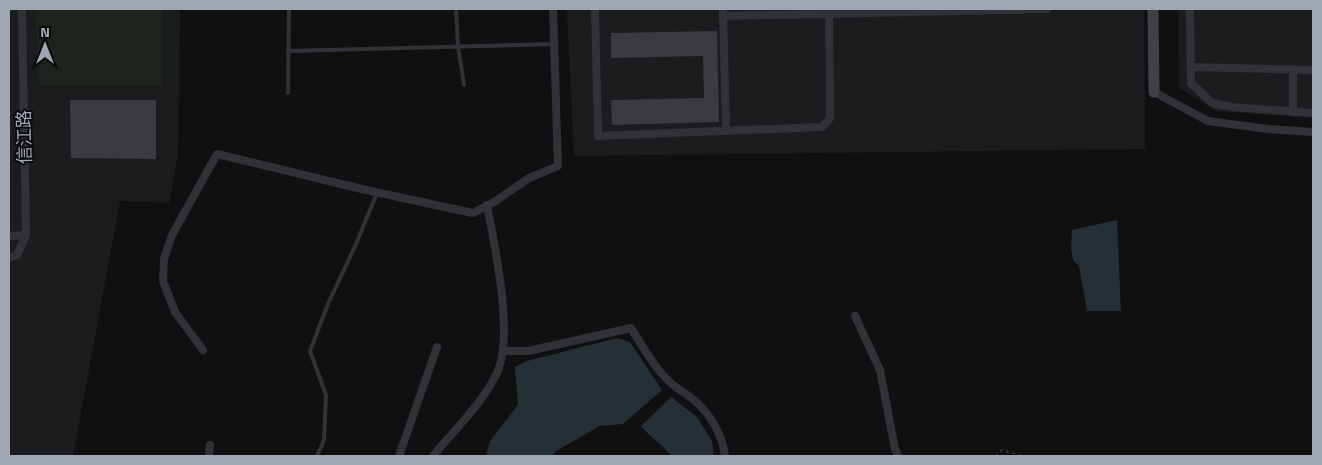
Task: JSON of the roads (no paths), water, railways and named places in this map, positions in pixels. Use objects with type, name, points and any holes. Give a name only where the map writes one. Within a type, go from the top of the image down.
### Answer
[{"type":"street","name":"信江路","points":[[22,9],[26,235]]},
{"type":"street","points":[[203,350],[174,312],[163,281],[164,259],[172,235],[217,154],[377,193],[473,212],[529,178],[558,166],[553,9]]},
{"type":"street","points":[[595,9],[598,136],[822,127],[830,118],[829,12]]},
{"type":"street","points":[[726,131],[723,12],[1047,9]]},
{"type":"street","points":[[1153,9],[1154,92],[1208,121],[1268,129],[1313,132]]},
{"type":"street","points":[[1190,9],[1191,83],[1212,103],[1232,107],[1313,113]]},
{"type":"street","points":[[1191,67],[1313,70]]},
{"type":"street","points":[[1293,69],[1293,112]]},
{"type":"street","points":[[433,456],[480,401],[497,374],[504,351],[504,319],[487,205]]},
{"type":"street","points":[[9,236],[26,235],[17,255],[9,258]]},
{"type":"street","points":[[855,316],[880,370],[895,450],[898,456]]},
{"type":"street","points":[[504,351],[528,351],[631,328],[648,356],[671,384],[694,400],[712,418],[724,448],[725,456]]},
{"type":"street","points":[[399,456],[437,347]]},
{"type":"street","points":[[209,456],[210,444]]},
{"type":"lane","points":[[288,93],[289,9]]},
{"type":"lane","points":[[456,9],[458,46],[464,85]]},
{"type":"lane","points":[[288,51],[554,44]]},
{"type":"lane","points":[[316,456],[324,440],[326,395],[310,351],[328,304],[377,193]]}]
